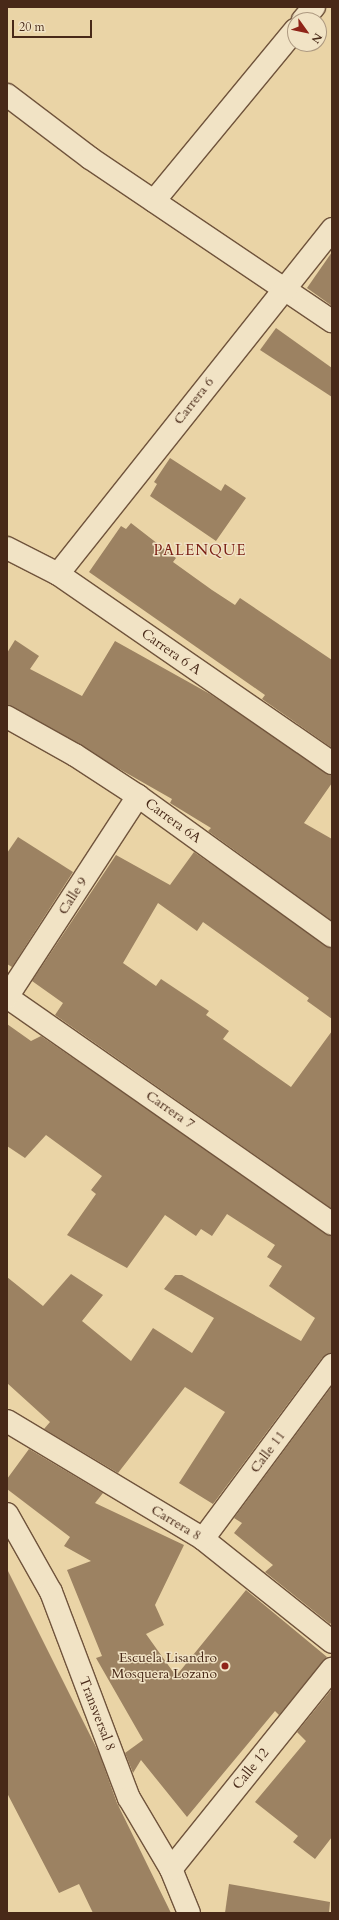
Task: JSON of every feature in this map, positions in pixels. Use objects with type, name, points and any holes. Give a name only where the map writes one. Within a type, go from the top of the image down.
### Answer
[{"type":"street","points":[[154,201],[287,40]]},
{"type":"street","points":[[7,95],[154,201],[282,289],[332,320]]},
{"type":"street","name":"Carrera 6","points":[[58,574],[282,289],[332,229]]},
{"type":"street","name":"Carrera 6 A","points":[[7,548],[58,574],[332,763]]},
{"type":"street","name":"Carrera 6A","points":[[7,717],[76,755],[138,796],[332,936]]},
{"type":"street","name":"Calle 9","points":[[7,997],[138,796]]},
{"type":"street","name":"Carrera 7","points":[[7,997],[332,1224]]},
{"type":"street","name":"Calle 11","points":[[203,1539],[332,1365]]},
{"type":"street","name":"Carrera 8","points":[[7,1421],[203,1539],[332,1642]]},
{"type":"street","name":"Transversal 8","points":[[9,1526],[51,1592],[129,1798],[171,1869],[189,1913]]},
{"type":"street","name":"Calle 12","points":[[171,1869],[332,1669]]},
{"type":"building","points":[[332,252],[332,306],[307,288]]},
{"type":"building","points":[[276,328],[332,368],[332,397],[260,350]]},
{"type":"building","points":[[170,458],[221,491],[225,484],[246,498],[216,541],[150,496],[157,484],[154,482]]},
{"type":"building","points":[[131,523],[176,558],[173,562],[212,590],[235,605],[240,598],[332,660],[332,748],[262,699],[265,695],[89,572],[121,526],[126,529]]},
{"type":"building","points":[[15,640],[39,656],[30,669],[82,696],[115,641],[210,694],[332,775],[332,783],[304,823],[332,839],[332,921],[208,831],[211,828],[170,803],[172,799],[7,705],[7,653]]},
{"type":"building","points":[[18,837],[73,872],[12,967],[7,964],[7,853]]},
{"type":"building","points":[[194,852],[332,948],[332,1019],[307,1001],[309,998],[203,922],[197,931],[158,903],[123,963],[156,986],[161,979],[209,1011],[206,1015],[229,1031],[223,1039],[291,1087],[332,1031],[332,1209],[55,1015],[63,1003],[32,981],[116,855],[170,885]]},
{"type":"building","points":[[7,1024],[31,1041],[41,1036],[332,1236],[332,1353],[322,1358],[213,1504],[179,1483],[225,1412],[185,1387],[118,1473],[44,1429],[50,1422],[7,1383],[7,1277],[43,1306],[71,1274],[103,1295],[82,1321],[131,1361],[153,1328],[192,1353],[214,1318],[164,1289],[175,1275],[182,1275],[301,1341],[315,1318],[269,1286],[282,1266],[267,1257],[275,1245],[227,1214],[212,1236],[201,1229],[196,1236],[165,1215],[127,1268],[67,1235],[96,1194],[91,1190],[102,1176],[46,1135],[25,1158],[7,1146]]},
{"type":"building","points":[[332,1386],[332,1622],[330,1624],[265,1572],[273,1565],[234,1533],[242,1523],[234,1518]]},
{"type":"building","points":[[29,1449],[103,1493],[95,1503],[184,1545],[155,1605],[164,1625],[146,1634],[176,1676],[246,1590],[327,1657],[279,1715],[275,1711],[187,1817],[141,1760],[133,1773],[125,1753],[143,1740],[96,1658],[102,1656],[67,1570],[91,1561],[64,1546],[70,1537],[7,1489],[7,1479]]},
{"type":"building","points":[[7,1569],[99,1753],[117,1803],[171,1913],[93,1913],[79,1884],[59,1893],[7,1793]]},
{"type":"building","points":[[332,1689],[332,1837],[315,1859],[293,1842],[298,1836],[255,1802],[306,1741],[297,1732]]},
{"type":"building","points":[[229,1884],[330,1902],[329,1913],[225,1913]]},
{"type":"place","name":"Escuela Lisandro Mosquera Lozano","points":[[225,1666]]},
{"type":"district","name":"PALENQUE","points":[[200,551]]}]
